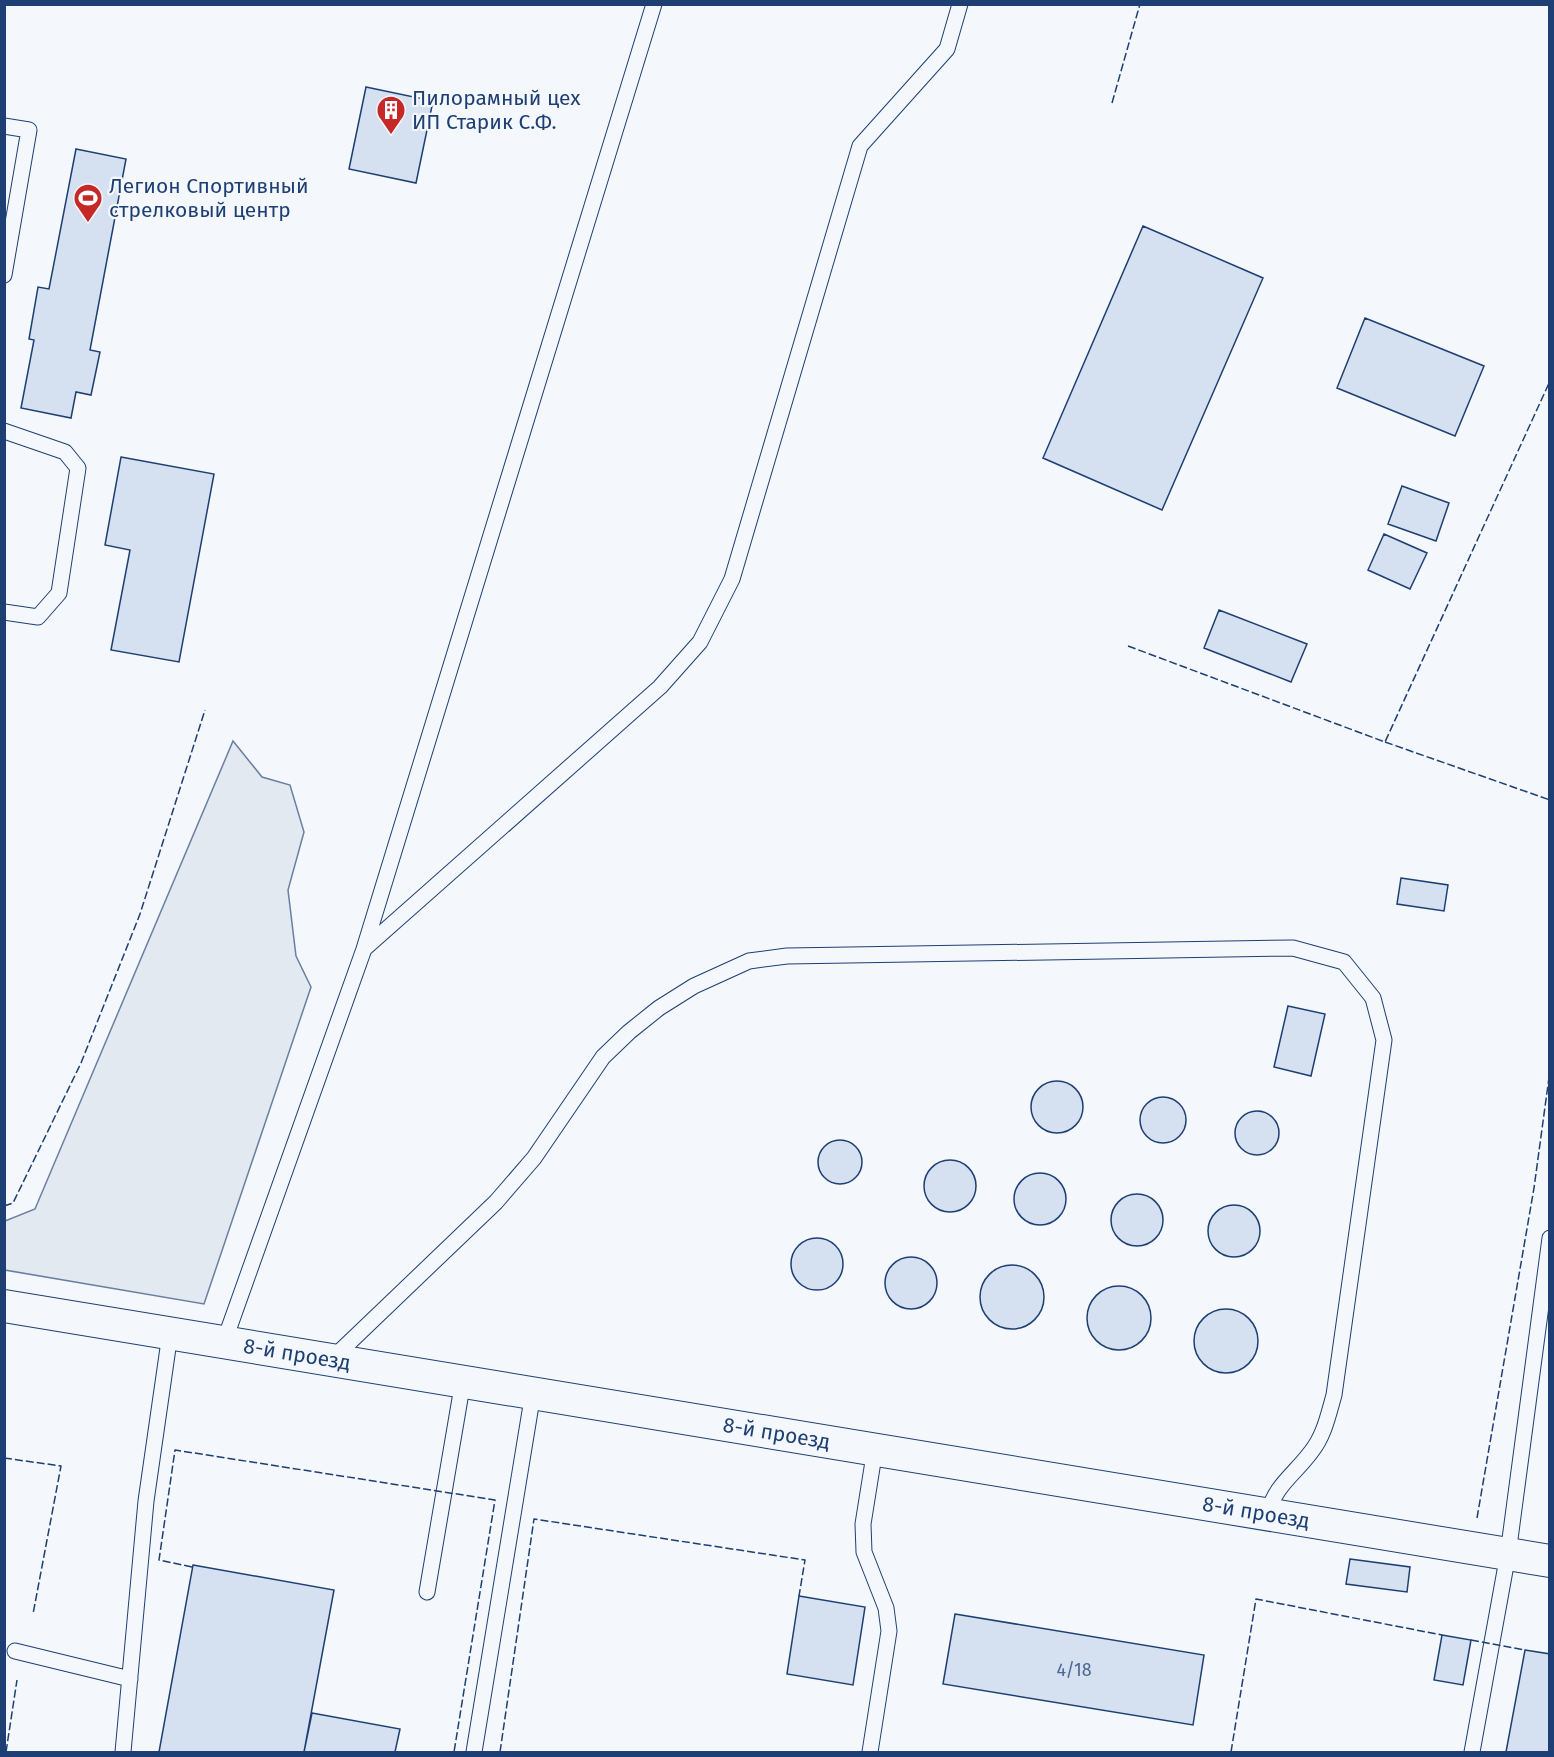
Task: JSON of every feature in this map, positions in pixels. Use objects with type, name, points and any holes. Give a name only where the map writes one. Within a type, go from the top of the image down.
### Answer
[{"type":"street","name":"8-й проезд","points":[[4,1306],[1550,1561]]},
{"type":"lane","points":[[224,1342],[364,949],[654,4]]},
{"type":"lane","points":[[364,949],[660,687],[700,642],[732,579],[860,146],[947,49],[960,4]]},
{"type":"lane","points":[[4,126],[29,130],[4,275]]},
{"type":"lane","points":[[4,432],[65,452],[78,468],[58,593],[38,617],[4,612]]},
{"type":"lane","points":[[331,1360],[496,1202],[534,1158],[603,1057],[629,1032],[659,1008],[694,986],[749,961],[788,956],[1293,948],[1344,962],[1373,998],[1384,1040],[1334,1395],[1320,1439],[1276,1492],[1268,1514]]},
{"type":"lane","points":[[1472,1752],[1508,1554],[1550,1238]]},
{"type":"lane","points":[[123,1752],[146,1501],[170,1334]]},
{"type":"lane","points":[[428,1592],[463,1381]]},
{"type":"lane","points":[[474,1752],[533,1393]]},
{"type":"lane","points":[[870,1752],[889,1631],[886,1608],[864,1552],[863,1524],[875,1449]]},
{"type":"lane","points":[[15,1651],[130,1679]]},
{"type":"shaded area","points":[[233,741],[262,777],[290,785],[304,832],[288,890],[296,956],[311,987],[204,1304],[5,1270],[5,1221],[35,1209]]},
{"type":"building","name":"Пилорамный цех ИП Старик С.Ф.","points":[[366,87],[433,101],[416,183],[349,169]]},
{"type":"building","name":"Легион Спортивный стрелковый центр","points":[[76,149],[126,159],[90,350],[100,352],[91,395],[76,392],[71,418],[21,408],[34,340],[29,339],[38,287],[49,289]]},
{"type":"building","points":[[1143,226],[1263,278],[1162,510],[1043,458]]},
{"type":"building","points":[[1365,318],[1484,366],[1455,436],[1337,388]]},
{"type":"building","points":[[121,457],[214,474],[179,662],[111,650],[130,550],[105,545]]},
{"type":"building","points":[[1402,486],[1449,503],[1436,541],[1388,524]]},
{"type":"building","points":[[1384,534],[1427,553],[1410,589],[1368,570]]},
{"type":"building","points":[[1219,610],[1307,644],[1291,682],[1204,648]]},
{"type":"building","points":[[1401,878],[1448,885],[1444,911],[1397,904]]},
{"type":"building","points":[[1288,1006],[1325,1014],[1311,1076],[1274,1067]]},
{"type":"building","points":[[1057,1081],[1067,1083],[1075,1089],[1081,1097],[1083,1107],[1081,1117],[1075,1125],[1067,1131],[1057,1133],[1047,1131],[1039,1125],[1033,1117],[1031,1107],[1033,1097],[1039,1089],[1047,1083]]},
{"type":"building","points":[[1168,1097],[1180,1103],[1185,1111],[1185,1129],[1180,1137],[1172,1142],[1158,1143],[1150,1140],[1143,1133],[1140,1115],[1143,1107],[1150,1100]]},
{"type":"building","points":[[1257,1111],[1272,1118],[1279,1133],[1272,1148],[1257,1155],[1242,1148],[1235,1133],[1242,1118]]},
{"type":"building","points":[[840,1140],[849,1141],[856,1146],[861,1153],[861,1171],[856,1178],[849,1183],[840,1184],[831,1183],[824,1178],[819,1171],[818,1162],[819,1153],[824,1146],[831,1141]]},
{"type":"building","points":[[950,1160],[960,1162],[968,1168],[974,1176],[976,1186],[974,1196],[968,1204],[960,1210],[950,1212],[940,1210],[932,1204],[926,1196],[924,1186],[926,1176],[932,1168],[940,1162]]},
{"type":"building","points":[[1040,1173],[1050,1175],[1058,1181],[1064,1189],[1066,1199],[1064,1209],[1058,1217],[1050,1223],[1040,1225],[1030,1223],[1022,1217],[1016,1209],[1014,1199],[1016,1189],[1022,1181],[1030,1175]]},
{"type":"building","points":[[1137,1194],[1147,1196],[1155,1202],[1161,1210],[1163,1220],[1161,1230],[1155,1238],[1147,1244],[1137,1246],[1127,1244],[1119,1238],[1113,1230],[1111,1220],[1113,1210],[1119,1202],[1127,1196]]},
{"type":"building","points":[[1234,1205],[1244,1207],[1252,1213],[1258,1221],[1260,1231],[1258,1241],[1252,1249],[1244,1255],[1234,1257],[1224,1255],[1216,1249],[1210,1241],[1208,1231],[1210,1221],[1216,1213],[1224,1207]]},
{"type":"building","points":[[817,1238],[827,1240],[835,1246],[841,1254],[843,1264],[841,1274],[835,1282],[827,1288],[817,1290],[807,1288],[799,1282],[793,1274],[791,1264],[793,1254],[799,1246],[807,1240]]},
{"type":"building","points":[[911,1257],[921,1259],[929,1265],[935,1273],[937,1283],[935,1293],[929,1301],[921,1307],[911,1309],[901,1307],[893,1301],[887,1293],[885,1283],[887,1273],[893,1265],[901,1259]]},
{"type":"building","points":[[1006,1265],[1018,1265],[1035,1274],[1042,1285],[1044,1297],[1042,1309],[1035,1320],[1018,1329],[1006,1329],[994,1324],[985,1315],[980,1303],[980,1291],[985,1279],[994,1270]]},
{"type":"building","points":[[1119,1286],[1131,1288],[1142,1295],[1149,1306],[1151,1318],[1149,1330],[1142,1341],[1131,1348],[1119,1350],[1107,1348],[1096,1341],[1089,1330],[1087,1318],[1089,1306],[1096,1295],[1107,1288]]},
{"type":"building","points":[[1220,1309],[1232,1309],[1249,1318],[1256,1329],[1258,1341],[1256,1353],[1249,1364],[1232,1373],[1220,1373],[1208,1368],[1199,1359],[1194,1347],[1194,1335],[1199,1323],[1208,1314]]},
{"type":"building","points":[[1350,1559],[1410,1567],[1407,1592],[1346,1584]]},
{"type":"building","points":[[193,1565],[334,1590],[304,1752],[159,1752]]},
{"type":"building","points":[[799,1596],[865,1607],[853,1685],[787,1674]]},
{"type":"building","points":[[955,1614],[1204,1655],[1193,1725],[943,1684]]},
{"type":"building","points":[[1442,1635],[1471,1640],[1463,1685],[1434,1680]]},
{"type":"building","points":[[1525,1650],[1550,1654],[1550,1752],[1506,1752]]},
{"type":"building","points":[[312,1713],[400,1729],[395,1752],[304,1752]]},
{"type":"fence","points":[[1112,103],[1140,4]]},
{"type":"fence","points":[[1128,646],[1385,742],[1550,381]]},
{"type":"fence","points":[[4,1206],[13,1203],[81,1063],[140,914],[205,710]]},
{"type":"fence","points":[[1385,742],[1550,800]]},
{"type":"fence","points":[[1477,1518],[1534,1188],[1550,1070]]},
{"type":"fence","points":[[192,1567],[159,1560],[175,1450],[495,1500],[454,1752]]},
{"type":"fence","points":[[4,1458],[61,1466],[33,1614]]},
{"type":"fence","points":[[500,1752],[534,1519],[805,1560],[799,1596]]},
{"type":"fence","points":[[1231,1752],[1256,1599],[1442,1635]]},
{"type":"fence","points":[[1471,1640],[1525,1650]]},
{"type":"fence","points":[[6,1752],[17,1680]]},
{"type":"place","name":"Пилорамный цех ИП Старик С.Ф.","points":[[391,136]]},
{"type":"place","name":"Легион Спортивный стрелковый центр","points":[[88,224]]}]
